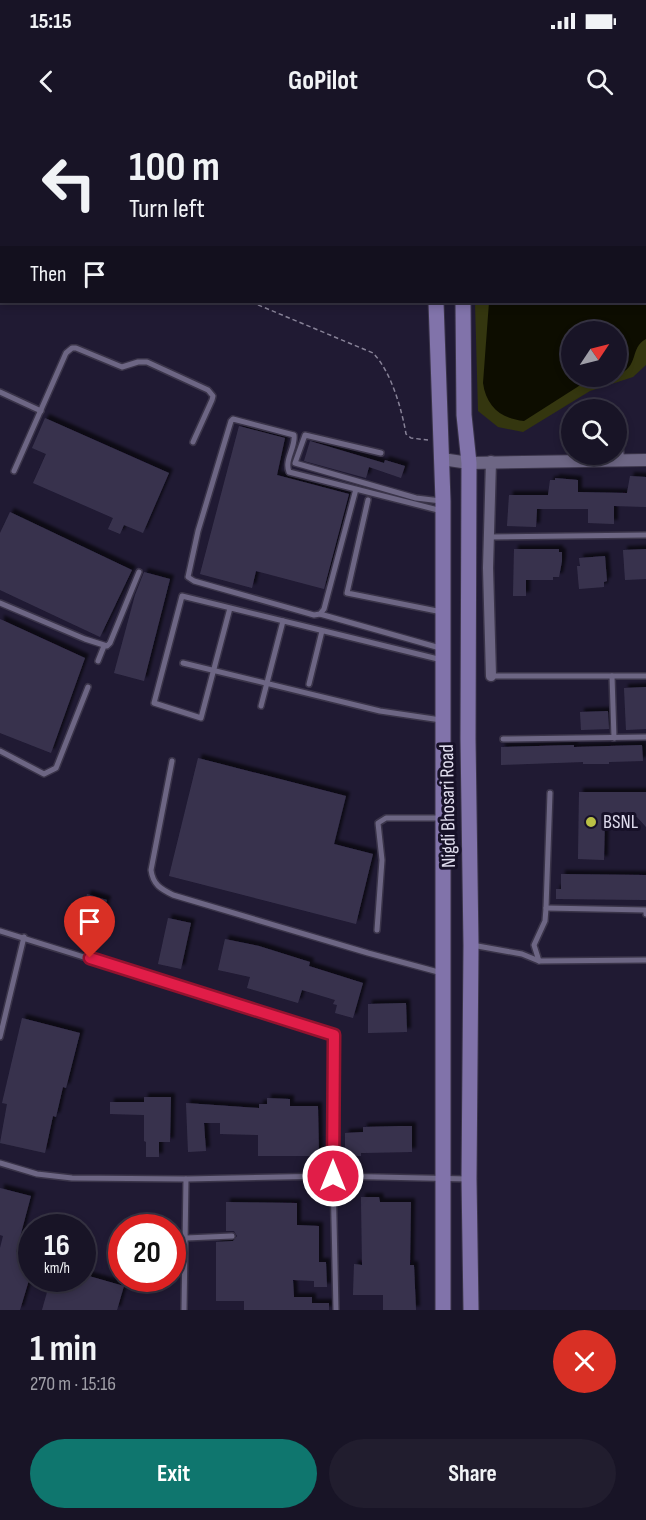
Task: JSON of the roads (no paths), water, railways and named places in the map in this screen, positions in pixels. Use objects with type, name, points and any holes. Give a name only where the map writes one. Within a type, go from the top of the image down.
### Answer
[{"type":"main road","name":"Nigdi Bhosari Road","points":[[435,303],[442,459],[444,655],[443,1280],[441,1310]]},
{"type":"main road","name":"Nigdi Bhosari Road","points":[[463,303],[464,415],[469,463],[470,568],[468,739],[471,945],[469,1179],[471,1310]]},
{"type":"street","points":[[442,459],[469,463],[561,460]]},
{"type":"street","points":[[627,460],[646,460]]},
{"type":"street","points":[[491,461],[488,568],[491,676]]},
{"type":"street","points":[[470,568],[488,568]]},
{"type":"street","points":[[470,640],[490,641]]},
{"type":"lane","points":[[14,471],[66,353],[72,348],[122,367],[147,362],[208,390],[213,396],[212,400],[193,442]]},
{"type":"lane","points":[[0,392],[40,411]]},
{"type":"lane","points":[[443,506],[356,489],[289,472],[287,467],[295,437],[291,433],[237,419],[231,422],[198,531],[188,577],[194,581],[314,615],[320,614],[444,655]]},
{"type":"lane","points":[[381,453],[305,435],[296,463],[443,506]]},
{"type":"lane","points":[[320,614],[324,609],[356,489]]},
{"type":"lane","points":[[368,500],[346,593],[443,612]]},
{"type":"lane","points":[[489,537],[646,535]]},
{"type":"lane","points":[[98,661],[104,646],[110,643],[138,572]]},
{"type":"lane","points":[[231,608],[201,718],[154,703],[182,596],[322,630],[444,655]]},
{"type":"lane","points":[[0,603],[104,646]]},
{"type":"lane","points":[[261,706],[283,621]]},
{"type":"lane","points":[[309,684],[322,630]]},
{"type":"lane","points":[[183,663],[380,711],[444,721]]},
{"type":"lane","points":[[491,676],[646,676]]},
{"type":"lane","points":[[612,676],[614,738]]},
{"type":"lane","points":[[0,751],[44,774],[52,771],[56,768],[88,687]]},
{"type":"lane","points":[[503,739],[646,737]]},
{"type":"lane","points":[[172,761],[151,870],[154,883],[160,888],[173,895],[442,973]]},
{"type":"lane","points":[[539,961],[534,945],[545,921],[550,793]]},
{"type":"lane","points":[[377,930],[382,860],[378,823],[386,818],[444,818]]},
{"type":"lane","points":[[546,908],[646,910],[646,914]]},
{"type":"lane","points":[[0,931],[334,1035],[333,1176],[336,1310]]},
{"type":"lane","points":[[0,1037],[24,937]]},
{"type":"lane","points":[[471,945],[522,954],[539,961],[646,960]]},
{"type":"lane","points":[[0,1163],[37,1174],[72,1178],[186,1179],[333,1176],[469,1179]]},
{"type":"lane","points":[[186,1179],[186,1214]]},
{"type":"lane","points":[[186,1238],[232,1236]]},
{"type":"lane","points":[[184,1292],[184,1310]]},
{"type":"place","name":"BSNL","points":[[591,822]]}]
